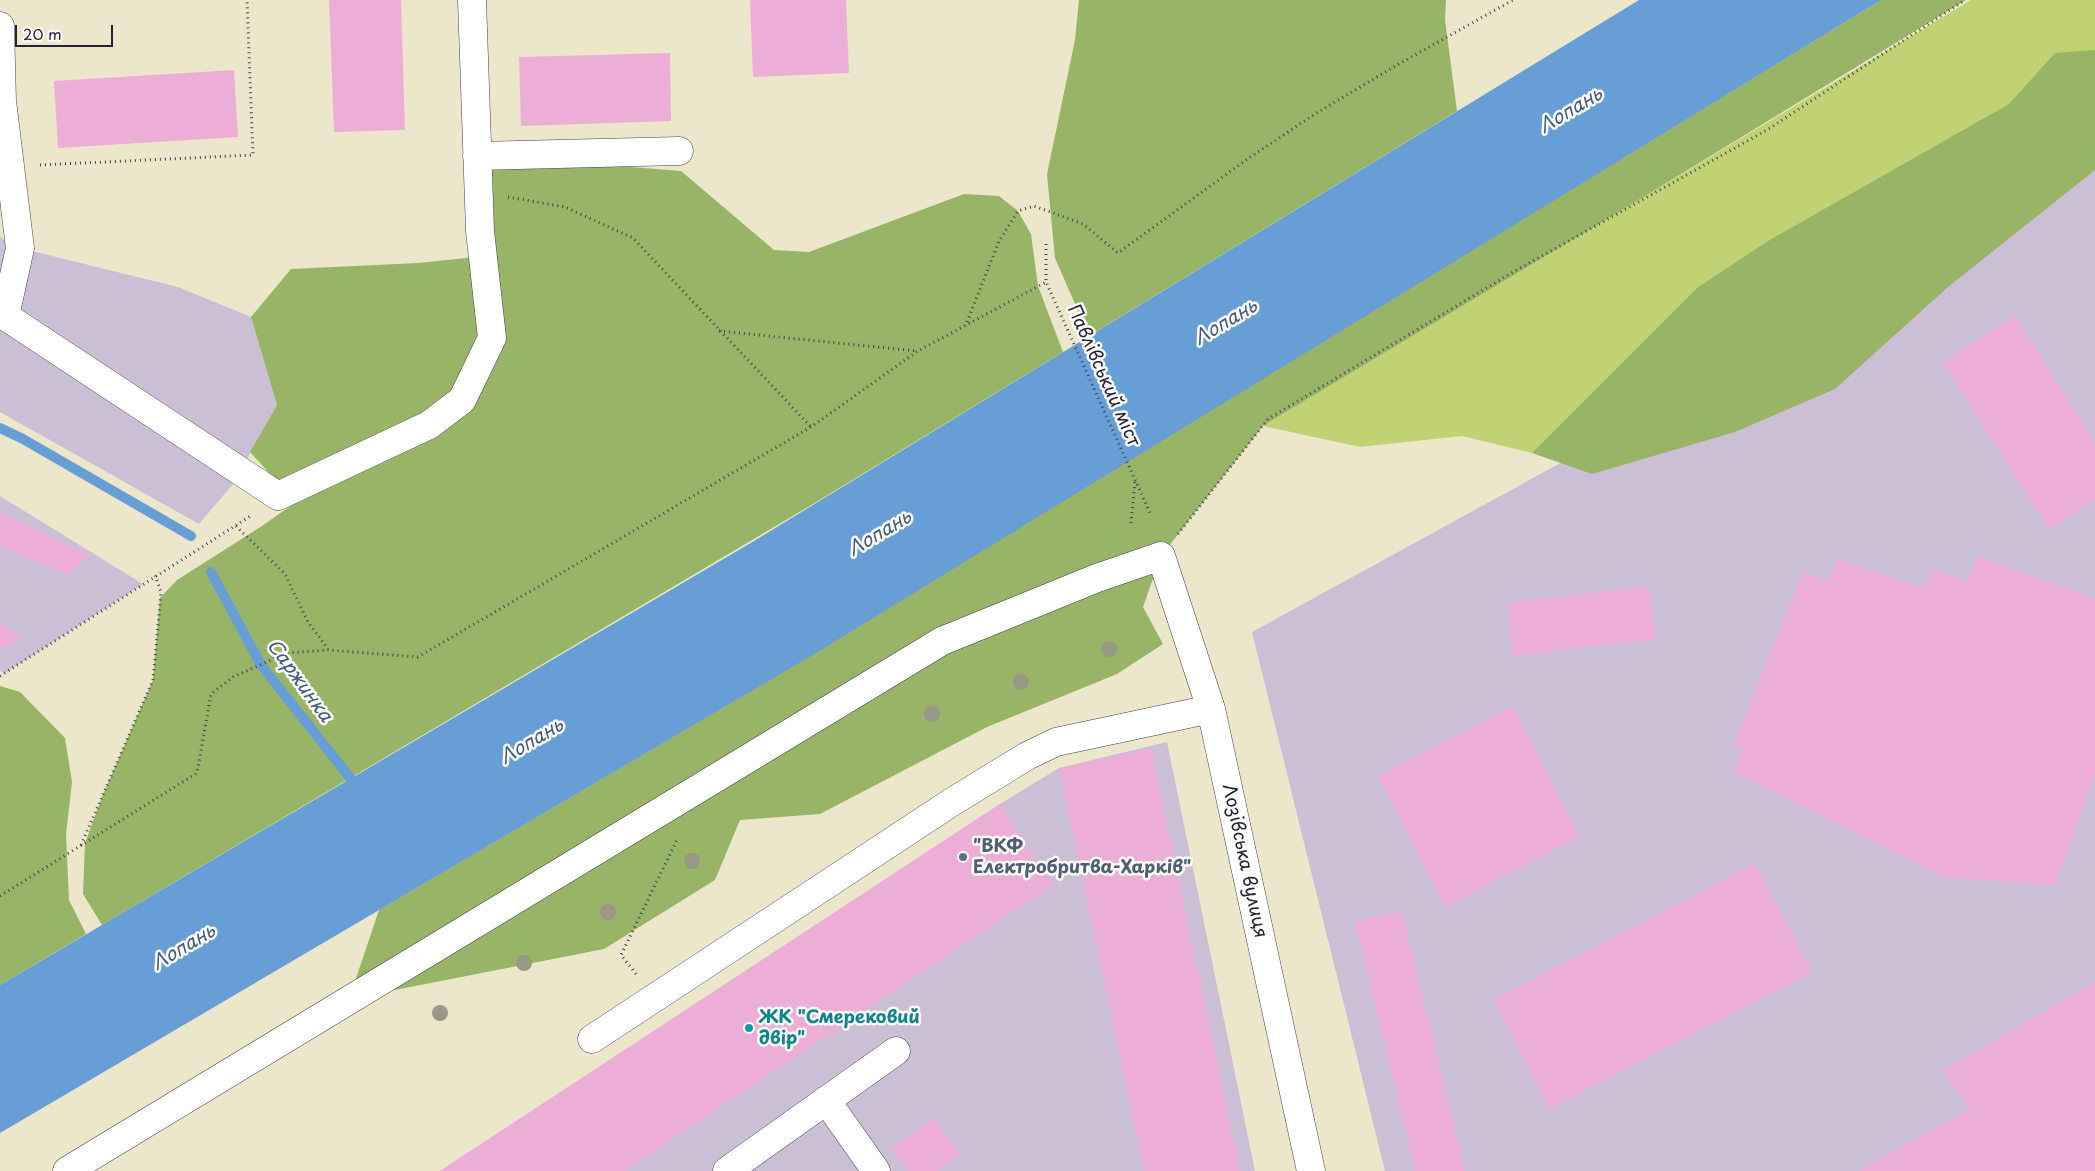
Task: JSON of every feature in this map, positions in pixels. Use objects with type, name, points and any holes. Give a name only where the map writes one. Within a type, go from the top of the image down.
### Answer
[{"type":"street","points":[[0,26],[2,101],[20,248],[5,316],[278,496],[430,425],[462,400],[492,338],[480,230],[472,0]]},
{"type":"street","points":[[477,156],[679,151]]},
{"type":"street","points":[[67,1171],[942,641],[1097,578],[1161,556]]},
{"type":"street","name":"Лозівська вулиця","points":[[1161,556],[1211,709],[1312,1171]]},
{"type":"street","points":[[592,1039],[952,802],[1027,756],[1056,742],[1211,709]]},
{"type":"street","points":[[727,1171],[896,1051]]},
{"type":"street","points":[[826,1100],[876,1171]]},
{"type":"path","points":[[10,167],[253,155],[247,0]]},
{"type":"path","points":[[966,324],[999,241],[1018,211],[1034,206],[1083,224],[1118,253],[1246,160],[1315,114],[1397,64],[1513,0]]},
{"type":"path","points":[[1161,556],[1268,419],[1508,275],[1767,130],[1965,0]]},
{"type":"path","points":[[478,191],[566,207],[633,238],[718,331],[811,427]]},
{"type":"path","points":[[0,896],[196,774],[211,694],[233,677],[287,654],[328,650],[418,657],[811,427],[918,351],[1046,282],[1046,244]]},
{"type":"path","name":"Павлівський міст","points":[[1046,282],[1150,513]]},
{"type":"path","points":[[718,331],[918,351]]},
{"type":"path","points":[[1131,523],[1136,482]]},
{"type":"path","points":[[0,676],[155,575],[236,526],[278,496]]},
{"type":"path","points":[[236,526],[285,574],[308,622],[328,650]]},
{"type":"path","points":[[81,845],[153,680],[161,592],[155,575]]},
{"type":"path","points":[[654,999],[621,954],[682,830]]},
{"type":"shaded area","points":[[2095,170],[2095,1171],[1385,1171],[1252,632]]},
{"type":"shaded area","points":[[0,234],[2,239],[20,248],[178,287],[251,317],[277,405],[233,484],[199,524],[0,412]]},
{"type":"shaded area","points":[[0,496],[143,584],[5,673],[0,671]]},
{"type":"shaded area","points":[[1167,742],[1255,1171],[440,1171],[1000,804],[1059,768]]},
{"type":"green space","points":[[1079,0],[1446,0],[1445,20],[1457,111],[1089,336],[1055,258],[1047,174],[1075,40]]},
{"type":"green space","points":[[1881,0],[1966,0],[1263,426],[1161,556],[1143,607],[1163,644],[1117,674],[987,727],[820,814],[740,820],[715,880],[604,949],[349,999],[379,910],[739,698]]},
{"type":"green space","points":[[1971,0],[2095,0],[2095,91],[1933,205],[1532,453],[1462,436],[1360,447],[1263,426]]},
{"type":"green space","points":[[2095,50],[2095,170],[1948,287],[1835,389],[1735,432],[1592,474],[1532,453],[1697,288],[1768,241],[2009,104],[2055,53]]},
{"type":"green space","points":[[567,162],[681,171],[774,250],[809,252],[964,194],[999,196],[1018,211],[1031,234],[1038,286],[1063,352],[818,501],[102,925],[83,894],[85,843],[102,797],[153,680],[160,598],[177,580],[296,502],[250,452],[277,405],[251,317],[291,269],[418,263],[495,255],[492,169]]},
{"type":"green space","points":[[0,686],[20,692],[65,738],[72,782],[66,834],[69,900],[86,934],[0,985]]},
{"type":"water","name":"Лопань","points":[[1639,0],[1881,0],[811,656],[0,1133],[0,985],[754,541]]},
{"type":"building","points":[[329,0],[401,0],[405,130],[334,132]]},
{"type":"building","points":[[750,0],[846,0],[849,73],[753,77]]},
{"type":"building","points":[[670,53],[671,121],[521,126],[519,57]]},
{"type":"building","points":[[234,70],[238,137],[58,148],[54,81]]},
{"type":"building","points":[[2015,316],[2095,442],[2095,499],[2049,529],[1943,362]]},
{"type":"building","points":[[0,512],[89,555],[68,575],[0,546]]},
{"type":"building","points":[[1977,556],[2095,599],[2095,773],[2055,885],[1943,877],[1733,772],[1743,749],[1734,743],[1803,572],[1829,581],[1836,559],[1924,588],[1932,569],[1967,582]]},
{"type":"building","points":[[1649,586],[1656,639],[1513,656],[1507,603]]},
{"type":"building","points":[[0,625],[8,627],[20,639],[0,650]]},
{"type":"building","points":[[1513,706],[1580,837],[1445,907],[1378,776]]},
{"type":"building","points":[[1151,748],[1240,1171],[1144,1171],[1059,768]]},
{"type":"building","name":"ЖК \"Смерековий двір\"","points":[[1000,804],[1053,885],[625,1171],[440,1171]]},
{"type":"building","points":[[1755,863],[1812,972],[1550,1109],[1494,1000]]},
{"type":"building","points":[[1402,911],[1465,1171],[1415,1171],[1355,922]]},
{"type":"building","points":[[2095,982],[2095,1171],[1859,1171],[1970,1109],[1943,1070]]},
{"type":"building","points":[[933,1118],[960,1153],[937,1171],[909,1171],[892,1148]]},
{"type":"waterway","name":"Саржинка","points":[[0,428],[23,439],[191,536]]},
{"type":"waterway","name":"Саржинка","points":[[211,572],[261,665],[351,779]]},
{"type":"place","name":"\"ВКФ Електробритва-Харків\"","points":[[963,857]]},
{"type":"place","name":"ЖК \"Смерековий двір\"","points":[[749,1028]]}]
